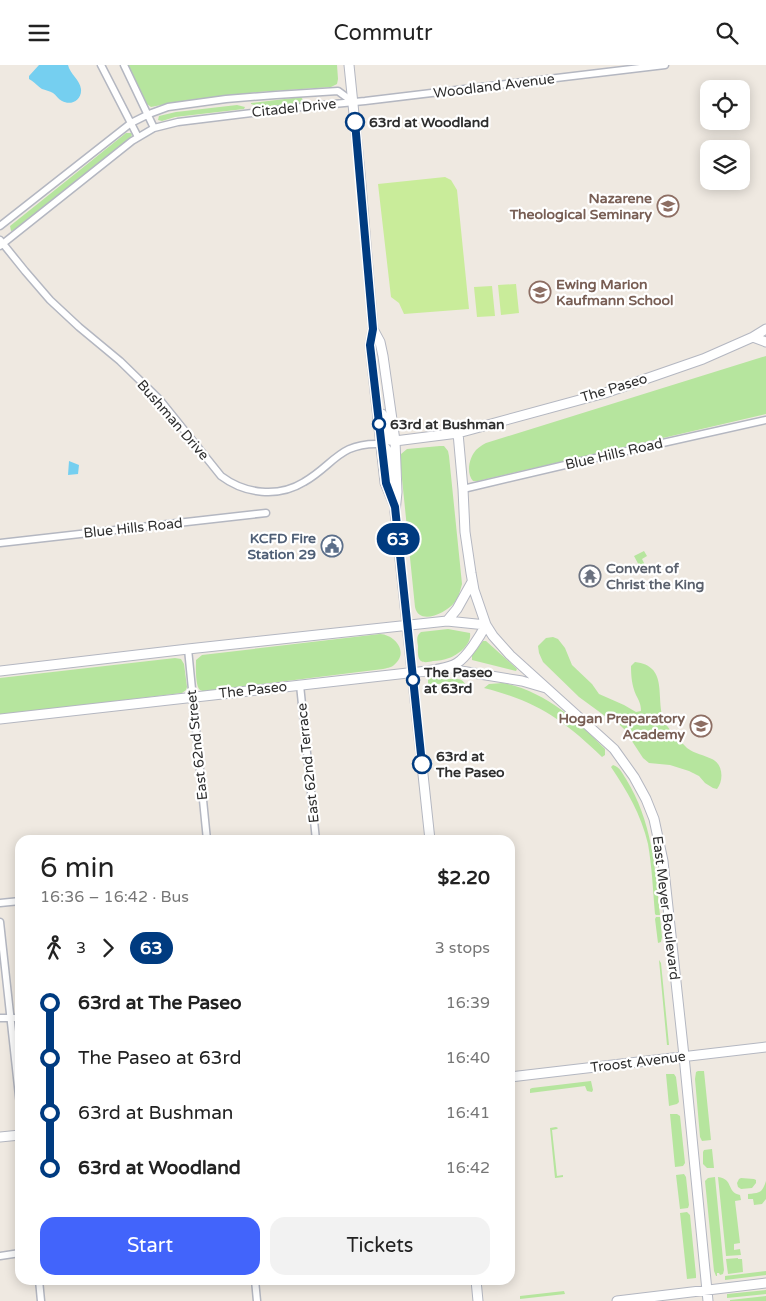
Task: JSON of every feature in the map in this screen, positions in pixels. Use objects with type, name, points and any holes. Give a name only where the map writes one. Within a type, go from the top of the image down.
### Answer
[{"type":"main road","points":[[349,65],[373,329],[370,345],[386,483],[395,507],[429,835]]},
{"type":"main road","points":[[373,329],[380,342],[383,356],[395,441],[398,492],[395,507]]},
{"type":"main road","points":[[753,337],[766,329]]},
{"type":"main road","points":[[753,337],[766,342]]},
{"type":"main road","name":"The Paseo","points":[[458,433],[605,393],[704,359],[753,337]]},
{"type":"main road","points":[[375,389],[390,440],[395,441],[458,433]]},
{"type":"main road","name":"East Meyer Boulevard","points":[[458,433],[465,532],[472,581],[486,625],[510,655],[614,749],[634,777],[654,819],[663,861],[708,1301]]},
{"type":"main road","points":[[381,444],[386,447],[389,454],[390,469],[398,492]]},
{"type":"main road","points":[[447,621],[458,609],[472,581]]},
{"type":"main road","points":[[0,671],[447,621],[486,625]]},
{"type":"main road","name":"The Paseo","points":[[0,719],[448,667],[459,662],[478,639],[486,625]]},
{"type":"main road","points":[[448,667],[461,671],[522,681],[548,689]]},
{"type":"main road","name":"Troost Avenue","points":[[515,1076],[766,1047]]},
{"type":"main road","points":[[0,1137],[15,1136]]},
{"type":"main road","points":[[617,1301],[766,1283]]},
{"type":"main road","points":[[476,1285],[478,1301]]},
{"type":"street","points":[[101,65],[138,137]]},
{"type":"street","points":[[124,65],[149,114],[154,128]]},
{"type":"street","name":"Woodland Avenue","points":[[353,103],[665,65]]},
{"type":"street","name":"Citadel Drive","points":[[0,226],[131,123],[168,107],[226,99],[338,91],[353,103]]},
{"type":"street","name":"Citadel Drive","points":[[1,243],[132,141],[154,128],[178,122],[292,108],[353,103]]},
{"type":"street","name":"Bushman Drive","points":[[1,243],[50,299],[79,327],[120,361],[160,400],[221,476],[231,483],[258,491],[273,492],[285,490],[306,482],[342,452],[360,445],[381,444]]},
{"type":"street","name":"Blue Hills Road","points":[[463,489],[766,420]]},
{"type":"street","name":"Blue Hills Road","points":[[0,543],[266,513]]},
{"type":"street","name":"East 62nd Street","points":[[188,649],[207,835]]},
{"type":"street","name":"East 62nd Terrace","points":[[300,685],[315,835]]},
{"type":"street","points":[[0,903],[15,902]]},
{"type":"street","points":[[0,922],[15,1062]]},
{"type":"street","points":[[0,1018],[15,1018]]},
{"type":"street","points":[[0,1256],[15,1254]]},
{"type":"street","points":[[39,1285],[41,1301]]},
{"type":"street","points":[[255,1285],[257,1301]]},
{"type":"green space","points":[[128,65],[337,65],[338,79],[337,84],[331,87],[258,92],[151,107],[147,104]]},
{"type":"green space","points":[[301,97],[304,101],[300,103],[261,107],[251,104],[251,103]]},
{"type":"green space","points":[[237,105],[245,107],[244,109],[158,120],[159,116],[176,112]]},
{"type":"green space","points":[[126,133],[131,133],[130,138],[15,230],[11,231],[10,226]]},
{"type":"green space","points":[[445,177],[451,180],[457,190],[469,309],[404,314],[399,303],[391,297],[378,184]]},
{"type":"green space","points":[[516,284],[519,313],[501,315],[498,285]]},
{"type":"green space","points":[[492,286],[495,316],[477,317],[474,287]]},
{"type":"green space","points":[[766,356],[766,414],[478,481],[473,481],[471,478],[469,465],[472,457],[476,450],[486,443]]},
{"type":"green space","points":[[444,446],[449,456],[462,584],[457,598],[450,607],[439,614],[427,617],[417,613],[415,607],[400,459],[401,454],[407,449]]},
{"type":"green space","points":[[644,551],[647,556],[642,559],[646,567],[641,569],[634,556]]},
{"type":"green space","points":[[448,629],[470,633],[469,641],[464,649],[453,657],[427,662],[421,661],[418,654],[418,635],[421,632]]},
{"type":"green space","points":[[380,634],[386,635],[399,645],[400,655],[398,660],[393,666],[388,668],[205,691],[198,688],[196,660],[202,655]]},
{"type":"green space","points":[[553,637],[558,639],[565,648],[572,665],[592,684],[599,694],[636,712],[641,711],[641,709],[633,685],[631,666],[635,662],[652,669],[657,675],[659,683],[661,709],[665,722],[687,748],[716,761],[721,773],[721,781],[717,789],[689,771],[670,765],[649,763],[643,758],[624,729],[615,720],[605,716],[579,697],[543,662],[538,646],[546,638]]},
{"type":"green space","points":[[483,641],[486,641],[515,667],[516,671],[472,660],[472,655]]},
{"type":"green space","points":[[175,658],[181,659],[184,664],[187,687],[182,693],[0,715],[0,678]]},
{"type":"green space","points":[[428,677],[443,679],[458,679],[465,684],[428,685]]},
{"type":"green space","points":[[503,683],[532,693],[559,708],[605,749],[605,755],[602,757],[575,732],[548,713],[519,699],[484,688],[489,684]]},
{"type":"green space","points":[[613,765],[621,771],[642,811],[654,862],[660,915],[655,914],[648,844],[642,823],[633,803],[611,767]]},
{"type":"green space","points":[[660,917],[662,937],[661,942],[658,943],[655,919]]},
{"type":"green space","points":[[659,960],[661,963],[669,1045],[667,1045]]},
{"type":"green space","points":[[704,1071],[711,1140],[702,1141],[700,1137],[695,1079],[696,1072]]},
{"type":"green space","points":[[666,1074],[674,1074],[676,1077],[679,1102],[669,1106]]},
{"type":"green space","points":[[591,1081],[592,1092],[587,1091],[585,1086],[530,1093],[532,1088]]},
{"type":"green space","points":[[670,1114],[680,1116],[685,1163],[683,1166],[675,1167]]},
{"type":"green space","points":[[550,1128],[558,1128],[552,1130],[557,1176],[563,1175],[563,1177],[555,1178]]},
{"type":"green space","points":[[712,1149],[714,1168],[707,1168],[703,1164],[703,1152],[704,1150]]},
{"type":"green space","points":[[684,1174],[689,1205],[688,1208],[680,1209],[676,1175]]},
{"type":"green space","points":[[715,1177],[724,1270],[723,1274],[717,1273],[717,1276],[714,1271],[705,1181],[708,1178]]},
{"type":"green space","points":[[718,1177],[726,1180],[733,1191],[740,1195],[741,1200],[735,1201],[740,1243],[734,1244],[734,1250],[740,1249],[741,1255],[726,1256]]},
{"type":"green space","points":[[741,1178],[754,1179],[756,1183],[752,1188],[741,1189],[737,1183]]},
{"type":"green space","points":[[766,1181],[766,1199],[762,1204],[754,1205],[753,1199],[748,1199],[748,1194],[760,1192]]},
{"type":"green space","points":[[687,1212],[690,1215],[696,1278],[687,1279],[680,1213]]},
{"type":"green space","points":[[726,1259],[742,1259],[743,1272],[728,1274]]},
{"type":"green space","points":[[766,1271],[766,1275],[725,1280],[725,1276]]},
{"type":"green space","points":[[766,1290],[766,1294],[727,1298],[727,1294]]},
{"type":"green space","points":[[564,1291],[565,1294],[520,1299],[520,1296]]},
{"type":"green space","points":[[766,1296],[766,1301],[730,1301],[730,1300]]},
{"type":"water","points":[[39,65],[68,65],[81,89],[78,99],[69,103],[62,101],[53,93],[42,89],[29,79],[29,76]]},
{"type":"water","points":[[69,461],[79,465],[78,474],[68,475]]},
{"type":"bus line","name":"63","points":[[355,122],[373,329],[370,345],[386,483],[395,507],[422,764]]},
{"type":"place","name":"63rd at Woodland","points":[[355,122]]},
{"type":"place","name":"Nazarene Theological Seminary","points":[[668,206]]},
{"type":"place","name":"Ewing Marion Kaufmann School","points":[[540,292]]},
{"type":"place","name":"63rd at Bushman","points":[[379,424]]},
{"type":"place","name":"KCFD Fire Station 29","points":[[332,546]]},
{"type":"place","name":"Convent of Christ the King","points":[[590,576]]},
{"type":"place","name":"The Paseo at 63rd","points":[[413,680]]},
{"type":"place","name":"Hogan Preparatory Academy","points":[[701,726]]},
{"type":"place","name":"63rd at The Paseo","points":[[422,764]]}]
